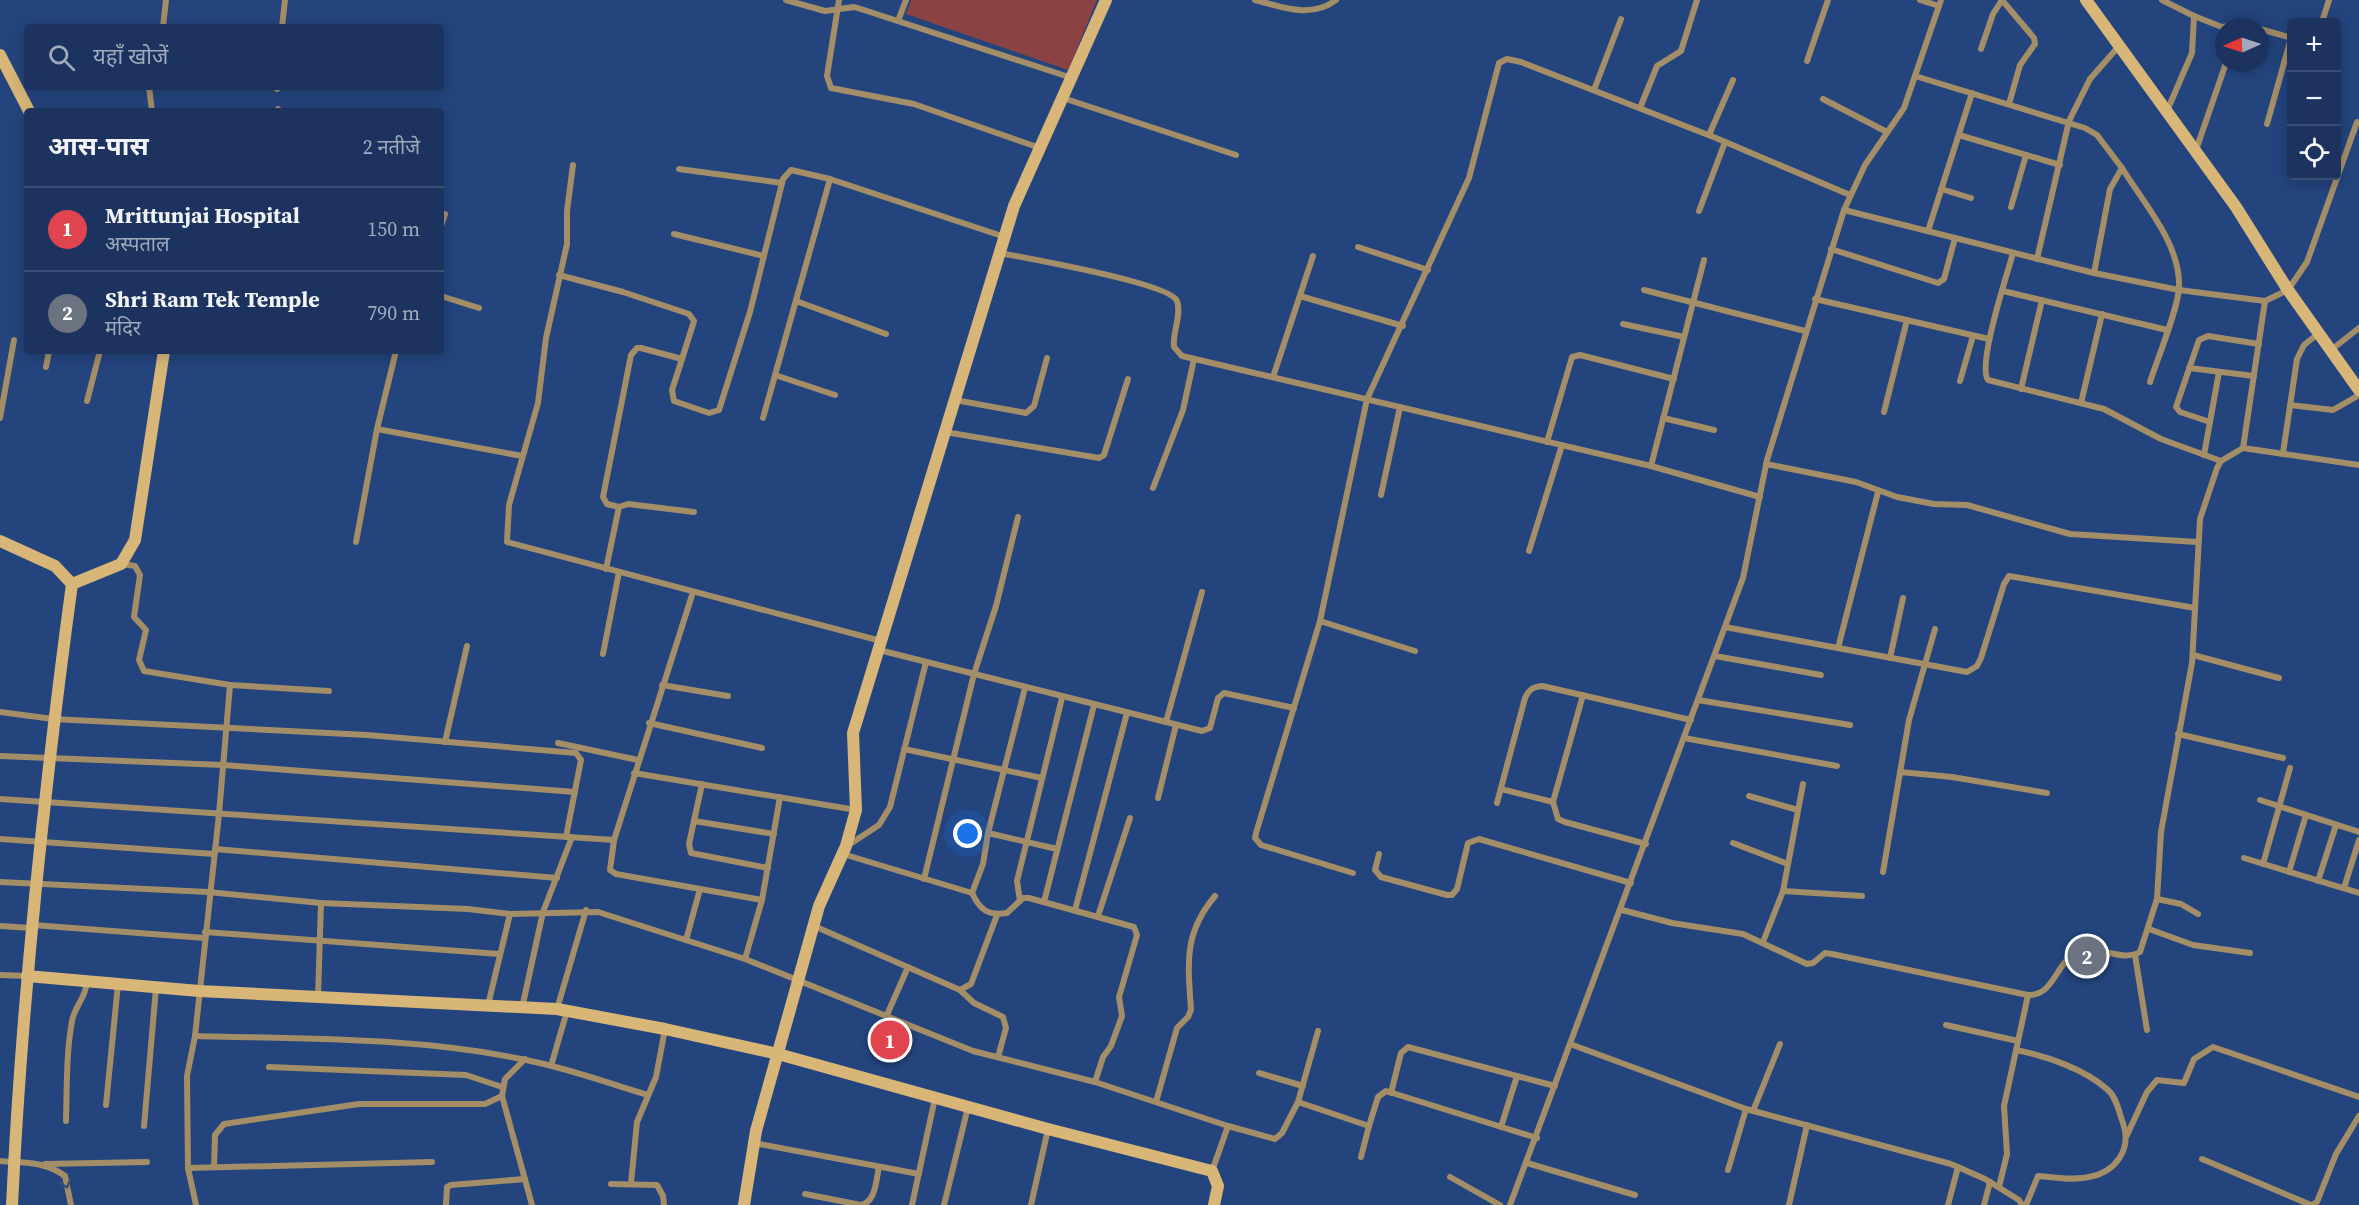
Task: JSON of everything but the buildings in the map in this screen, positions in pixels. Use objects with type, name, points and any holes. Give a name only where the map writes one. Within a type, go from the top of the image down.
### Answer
[{"type":"street","points":[[163,24],[166,0]]},
{"type":"street","points":[[282,24],[285,0]]},
{"type":"street","points":[[786,0],[825,11],[840,8],[864,10],[1072,78]]},
{"type":"street","points":[[839,0],[840,8],[827,76],[831,88],[914,104],[1040,148]]},
{"type":"street","points":[[898,21],[906,0]]},
{"type":"street","points":[[744,1205],[754,1143],[819,906],[844,850],[855,810],[853,733],[1014,206],[1106,0]]},
{"type":"street","points":[[1255,0],[1307,11],[1319,10],[1336,0]]},
{"type":"street","points":[[1640,108],[1657,66],[1681,51],[1697,0]]},
{"type":"street","points":[[1806,61],[1828,0]]},
{"type":"street","points":[[1510,1205],[1622,910],[1743,578],[1766,464],[1815,298],[1844,210],[1865,165],[1904,108],[1940,3],[1920,0]]},
{"type":"street","points":[[1982,49],[1993,14],[2002,0],[2034,38],[2035,44],[2020,64],[2009,104]]},
{"type":"street","points":[[2086,0],[2235,207],[2288,290],[2359,390]]},
{"type":"street","points":[[2162,0],[2215,24]]},
{"type":"street","points":[[2323,18],[2329,0]]},
{"type":"street","points":[[2166,111],[2192,53],[2194,16]]},
{"type":"street","points":[[1594,90],[1621,19]]},
{"type":"street","points":[[2269,32],[2287,37]]},
{"type":"street","points":[[2037,259],[2069,121],[2090,79],[2119,46]]},
{"type":"street","points":[[2267,124],[2287,52]]},
{"type":"street","points":[[0,55],[22,88],[28,108]]},
{"type":"street","points":[[1353,873],[1261,845],[1255,838],[1320,621],[1367,399],[1428,270],[1473,166],[1499,63],[1512,59],[1708,135],[1851,195]]},
{"type":"street","points":[[2196,152],[2223,72]]},
{"type":"street","points":[[1915,76],[2069,121],[2092,131],[2122,168],[2174,253],[2179,290],[2150,382]]},
{"type":"street","points":[[1708,135],[1732,80]]},
{"type":"street","points":[[149,90],[152,108]]},
{"type":"street","points":[[1928,231],[1972,93]]},
{"type":"street","points":[[1064,98],[1236,155]]},
{"type":"street","points":[[1823,99],[1887,132]]},
{"type":"street","points":[[1844,210],[2094,273],[2179,290],[2265,301],[2288,290],[2300,275],[2314,247],[2357,122]]},
{"type":"street","points":[[1959,135],[2060,165]]},
{"type":"street","points":[[1699,211],[1725,142]]},
{"type":"street","points":[[2011,207],[2026,154]]},
{"type":"street","points":[[573,165],[566,219],[568,237],[546,338],[538,403],[509,505],[507,542],[880,645],[926,662],[1176,725],[1207,731],[1210,728],[1218,698],[1224,693],[1294,708]]},
{"type":"street","points":[[2094,273],[2110,189],[2122,168]]},
{"type":"street","points":[[679,169],[782,183]]},
{"type":"street","points":[[560,275],[623,292],[689,314],[694,326],[672,390],[674,401],[709,413],[719,410],[764,256],[782,183],[791,170],[830,179],[1005,237]]},
{"type":"street","points":[[763,418],[830,179]]},
{"type":"street","points":[[1941,189],[1971,198]]},
{"type":"street","points":[[674,234],[764,256]]},
{"type":"street","points":[[1831,249],[1938,283],[1944,279],[1955,238]]},
{"type":"street","points":[[1358,247],[1428,270]]},
{"type":"street","points":[[1000,253],[1118,278],[1171,294],[1178,304],[1174,347],[1182,356],[1651,466],[1760,497]]},
{"type":"street","points":[[2013,253],[1989,339],[1985,376],[1994,382],[2104,410],[2162,439],[2221,461]]},
{"type":"street","points":[[1273,377],[1313,256]]},
{"type":"street","points":[[1651,466],[1704,260]]},
{"type":"street","points":[[1644,290],[1805,331]]},
{"type":"street","points":[[2002,291],[2167,330]]},
{"type":"street","points":[[1300,296],[1402,326]]},
{"type":"street","points":[[444,297],[479,308]]},
{"type":"street","points":[[1815,298],[1989,339]]},
{"type":"street","points":[[2021,389],[2042,300]]},
{"type":"street","points":[[796,301],[886,334]]},
{"type":"street","points":[[2243,448],[2265,301]]},
{"type":"street","points":[[2081,403],[2102,314]]},
{"type":"street","points":[[1884,412],[1907,320]]},
{"type":"street","points":[[1623,324],[1684,337]]},
{"type":"street","points":[[2331,350],[2359,328]]},
{"type":"street","points":[[2283,453],[2300,350],[2319,333]]},
{"type":"street","points":[[1960,381],[1973,336]]},
{"type":"street","points":[[2210,422],[2180,412],[2176,407],[2196,346],[2203,337],[2259,344]]},
{"type":"street","points":[[0,418],[14,340]]},
{"type":"street","points":[[682,359],[641,348],[637,348],[631,355],[603,497],[607,504],[619,507],[628,504],[694,512]]},
{"type":"street","points":[[46,367],[48,354]]},
{"type":"street","points":[[87,401],[99,354]]},
{"type":"street","points":[[121,564],[135,540],[164,354]]},
{"type":"street","points":[[356,542],[376,429],[395,354]]},
{"type":"street","points":[[1547,442],[1572,357],[1580,355],[1674,379]]},
{"type":"street","points":[[955,400],[1026,413],[1034,406],[1047,358]]},
{"type":"street","points":[[1153,488],[1183,410],[1194,359]]},
{"type":"street","points":[[2189,368],[2254,376]]},
{"type":"street","points":[[2204,455],[2219,372]]},
{"type":"street","points":[[775,375],[835,395]]},
{"type":"street","points":[[945,432],[1099,458],[1104,455],[1128,379]]},
{"type":"street","points":[[2290,405],[2333,410],[2359,395]]},
{"type":"street","points":[[1381,495],[1400,407]]},
{"type":"street","points":[[1664,418],[1714,430]]},
{"type":"street","points":[[376,429],[522,456]]},
{"type":"street","points":[[1528,552],[1562,445]]},
{"type":"street","points":[[2135,955],[2144,945],[2157,899],[2161,832],[2193,655],[2198,542],[2203,505],[2221,461],[2243,448],[2359,465]]},
{"type":"street","points":[[1766,464],[1856,482],[1878,492],[1934,504],[1960,504],[2070,534],[2198,542]]},
{"type":"street","points":[[1838,648],[1878,492]]},
{"type":"street","points":[[606,569],[619,507]]},
{"type":"street","points":[[924,879],[974,674],[996,606],[1018,517]]},
{"type":"street","points":[[0,540],[55,566],[72,584]]},
{"type":"street","points":[[72,584],[121,564],[135,566],[140,574],[134,617],[146,630],[139,660],[144,671],[230,685],[329,691]]},
{"type":"street","points":[[603,654],[619,572]]},
{"type":"street","points":[[1725,627],[1967,672],[1977,666],[2006,579],[2015,575],[2195,608]]},
{"type":"street","points":[[12,1205],[27,976],[53,719],[72,584]]},
{"type":"street","points":[[693,592],[634,773],[614,840],[610,866],[612,872],[762,900]]},
{"type":"street","points":[[1166,722],[1202,592]]},
{"type":"street","points":[[1890,658],[1903,598]]},
{"type":"street","points":[[1320,621],[1415,651]]},
{"type":"street","points":[[1883,872],[1909,720],[1935,629]]},
{"type":"street","points":[[445,742],[467,646]]},
{"type":"street","points":[[2193,655],[2278,678]]},
{"type":"street","points":[[1715,656],[1821,675]]},
{"type":"street","points":[[844,850],[879,825],[885,818],[926,662]]},
{"type":"street","points":[[196,1205],[188,1168],[187,1076],[195,1036],[208,891],[224,765],[230,685]]},
{"type":"street","points":[[662,685],[728,696]]},
{"type":"street","points":[[1497,802],[1528,691],[1542,686],[1691,720]]},
{"type":"street","points":[[972,893],[980,875],[988,833],[1025,688]]},
{"type":"street","points":[[1583,695],[1554,802],[1558,819],[1646,844]]},
{"type":"street","points":[[1020,901],[1017,881],[1062,698]]},
{"type":"street","points":[[1698,700],[1850,725]]},
{"type":"street","points":[[1044,902],[1094,705]]},
{"type":"street","points":[[0,712],[53,719],[227,727],[445,742],[572,753],[580,756]]},
{"type":"street","points":[[1075,910],[1127,713]]},
{"type":"street","points":[[650,723],[762,748]]},
{"type":"street","points":[[1158,798],[1176,725]]},
{"type":"street","points":[[2178,734],[2283,758]]},
{"type":"street","points":[[1684,738],[1837,766]]},
{"type":"street","points":[[558,743],[638,760]]},
{"type":"street","points":[[522,1008],[543,912],[557,878],[569,837],[581,748]]},
{"type":"street","points":[[904,749],[1042,778]]},
{"type":"street","points":[[0,756],[224,765],[575,792]]},
{"type":"street","points":[[2263,864],[2290,768]]},
{"type":"street","points":[[1900,772],[1952,777],[2047,793]]},
{"type":"street","points":[[634,773],[855,810]]},
{"type":"street","points":[[702,784],[689,844],[691,853],[768,868]]},
{"type":"street","points":[[1763,942],[1783,891],[1803,784]]},
{"type":"street","points":[[1501,789],[1554,802]]},
{"type":"street","points":[[1749,796],[1798,810]]},
{"type":"street","points":[[745,959],[762,900],[780,797]]},
{"type":"street","points":[[0,799],[614,840]]},
{"type":"street","points":[[2259,800],[2359,832]]},
{"type":"street","points":[[2289,872],[2306,815]]},
{"type":"street","points":[[1098,916],[1130,819]]},
{"type":"street","points":[[694,821],[774,834]]},
{"type":"street","points":[[2318,880],[2336,825]]},
{"type":"street","points":[[988,833],[1058,849]]},
{"type":"street","points":[[0,839],[214,851],[557,878]]},
{"type":"street","points":[[1379,854],[1375,870],[1380,877],[1447,895],[1452,895],[1457,889],[1468,843],[1479,839],[1631,883]]},
{"type":"street","points":[[2344,888],[2359,840]]},
{"type":"street","points":[[1733,843],[1788,864]]},
{"type":"street","points":[[844,850],[924,879],[972,893],[982,910],[997,915],[1014,910],[1020,901],[1029,898],[1134,927],[1137,935],[1119,997],[1122,1016],[1112,1046],[1103,1057],[1095,1082]]},
{"type":"street","points":[[2244,858],[2359,893]]},
{"type":"street","points":[[0,882],[208,891],[321,903],[510,914],[586,910],[612,916],[745,959],[973,1051],[1095,1082],[1275,1139],[1282,1133],[1298,1102],[1318,1031]]},
{"type":"street","points":[[686,940],[700,889]]},
{"type":"street","points":[[1783,891],[1862,896]]},
{"type":"street","points":[[1156,1102],[1177,1028],[1188,1017],[1191,1010],[1188,953],[1191,939],[1201,912],[1215,896]]},
{"type":"street","points":[[2157,899],[2181,904],[2198,914]]},
{"type":"street","points":[[318,997],[321,903]]},
{"type":"street","points":[[551,1066],[586,910]]},
{"type":"street","points":[[1622,910],[1684,925],[1730,931],[1763,942],[1807,964],[1813,963],[1825,953],[2028,995],[2041,993],[2047,989],[2062,965],[2079,952],[2100,949],[2135,955]]},
{"type":"street","points":[[488,1006],[510,914]]},
{"type":"street","points":[[960,990],[971,984],[997,915]]},
{"type":"street","points":[[0,926],[320,941],[499,954]]},
{"type":"street","points":[[814,926],[960,990],[974,1004],[1004,1017],[1006,1028],[998,1057]]},
{"type":"street","points":[[2149,929],[2193,945],[2250,953]]},
{"type":"street","points":[[2135,955],[2147,1030]]},
{"type":"street","points":[[886,1017],[908,967]]},
{"type":"street","points":[[0,975],[199,991],[562,1010],[665,1029],[778,1054],[1048,1130],[1212,1171]]},
{"type":"street","points":[[66,1121],[69,1043],[73,1017],[85,997],[87,981]]},
{"type":"street","points":[[106,1105],[118,984]]},
{"type":"street","points":[[144,1126],[156,988]]},
{"type":"street","points":[[1999,1187],[2007,1154],[2003,1116],[2028,995]]},
{"type":"street","points":[[1946,1025],[2018,1041]]},
{"type":"street","points":[[631,1183],[638,1122],[656,1077],[665,1029]]},
{"type":"street","points":[[195,1036],[380,1041],[525,1059],[648,1095]]},
{"type":"street","points":[[1570,1044],[1746,1109],[1885,1145],[1958,1167],[1999,1187],[2024,1205],[2038,1176],[2089,1177],[2101,1173],[2121,1158],[2127,1136],[2147,1092],[2157,1080],[2184,1083],[2194,1059],[2213,1047],[2359,1097]]},
{"type":"street","points":[[1753,1111],[1780,1044]]},
{"type":"street","points":[[1391,1093],[1401,1053],[1408,1047],[1555,1086]]},
{"type":"street","points":[[2016,1050],[2055,1060],[2106,1088],[2114,1097],[2127,1136]]},
{"type":"street","points":[[525,1059],[505,1078],[502,1096],[532,1205]]},
{"type":"street","points":[[269,1067],[466,1075],[502,1087]]},
{"type":"street","points":[[1259,1073],[1303,1086]]},
{"type":"street","points":[[1502,1127],[1517,1076]]},
{"type":"street","points":[[1361,1157],[1378,1097],[1386,1091],[1537,1138]]},
{"type":"street","points":[[214,1167],[215,1135],[224,1124],[359,1104],[485,1104],[502,1096]]},
{"type":"street","points":[[912,1205],[935,1098]]},
{"type":"street","points":[[1298,1102],[1369,1126]]},
{"type":"street","points":[[944,1205],[968,1107]]},
{"type":"street","points":[[1728,1170],[1746,1109]]},
{"type":"street","points":[[2202,1159],[2294,1203],[2311,1205],[2317,1202],[2336,1154],[2359,1116]]},
{"type":"street","points":[[1790,1205],[1807,1125]]},
{"type":"street","points":[[1214,1205],[1218,1186],[1212,1171],[1228,1126]]},
{"type":"street","points":[[1031,1205],[1048,1130]]},
{"type":"street","points":[[754,1143],[919,1174]]},
{"type":"street","points":[[0,1161],[45,1164],[147,1162]]},
{"type":"street","points":[[188,1168],[432,1162]]},
{"type":"street","points":[[1527,1162],[1635,1195]]},
{"type":"street","points":[[45,1164],[65,1176],[70,1205]]},
{"type":"street","points":[[805,1194],[861,1205],[867,1203],[872,1199],[879,1167]]},
{"type":"street","points":[[1948,1205],[1958,1167]]},
{"type":"street","points":[[1450,1177],[1500,1205]]},
{"type":"street","points":[[446,1205],[447,1188],[451,1185],[525,1179]]},
{"type":"street","points":[[1984,1205],[1990,1182]]},
{"type":"street","points":[[611,1184],[657,1185],[663,1196],[664,1205]]},
{"type":"shaded area","points":[[911,0],[1097,0],[1068,70],[906,14]]},
{"type":"place","name":"Shri Ram Tek Temple","points":[[2087,956]]},
{"type":"place","name":"Mrittunjai Hospital","points":[[890,1040]]}]
